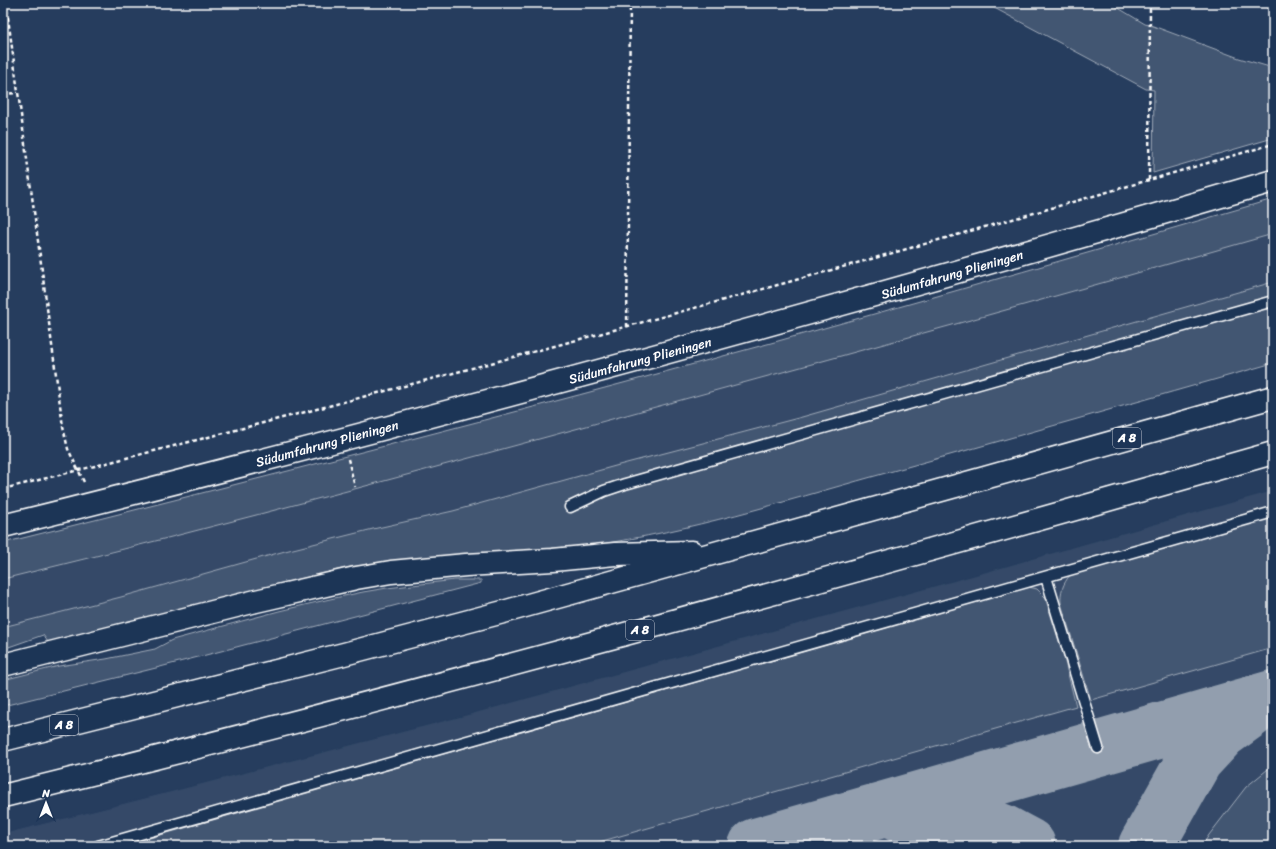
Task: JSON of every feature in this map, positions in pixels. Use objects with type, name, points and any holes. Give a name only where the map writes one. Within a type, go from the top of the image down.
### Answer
[{"type":"main road","name":"Südumfahrung Plieningen","points":[[3,526],[343,440],[560,382],[852,302],[1273,181]]},
{"type":"main road","name":"A 8","points":[[3,740],[344,654],[726,551],[1273,397]]},
{"type":"main road","name":"A 8","points":[[3,796],[144,761],[472,675],[800,586],[1273,453]]},
{"type":"main road","points":[[3,665],[279,595],[391,572],[466,565],[567,559],[605,554],[726,551]]},
{"type":"lane","points":[[570,507],[604,491],[625,484],[1273,301]]},
{"type":"lane","points":[[98,846],[1273,512]]},
{"type":"lane","points":[[1046,577],[1098,748]]},
{"type":"path","points":[[6,3],[63,427],[68,448],[87,488],[92,504]]},
{"type":"path","points":[[627,327],[630,3]]},
{"type":"path","points":[[1149,180],[1150,3]]},
{"type":"path","points":[[3,94],[18,93]]},
{"type":"path","points":[[3,489],[79,471],[627,327],[920,246],[1273,144]]},
{"type":"path","points":[[343,440],[355,487]]},
{"type":"shaded area","points":[[985,3],[1110,3],[1145,24],[1239,58],[1273,68],[1273,138],[1153,173],[1154,90],[1146,89]]},
{"type":"shaded area","points":[[1273,199],[1273,234],[903,339],[258,515],[3,579],[3,543],[196,495],[580,395],[960,290]]},
{"type":"shaded area","points":[[1273,234],[1273,282],[802,417],[453,511],[285,551],[121,597],[3,627],[3,579],[108,554],[605,421],[967,321]]},
{"type":"shaded area","points":[[1273,282],[1273,363],[771,506],[701,524],[594,545],[409,559],[350,567],[48,642],[43,635],[3,649],[3,627],[121,597],[285,551],[453,511],[619,465],[802,417]]},
{"type":"shaded area","points":[[1273,491],[1273,846],[3,846],[3,834],[468,715],[976,575]]},
{"type":"shaded area","points":[[1273,517],[1273,648],[1091,700],[1061,603],[1062,588],[1070,575]]},
{"type":"shaded area","points":[[455,580],[481,580],[481,583],[160,667],[3,706],[3,680],[59,666],[106,659],[155,649],[172,640],[330,599],[387,588]]},
{"type":"shaded area","points":[[1029,587],[1037,589],[1045,597],[1063,654],[1076,706],[585,846],[122,846]]},
{"type":"shaded area","points":[[1273,765],[1273,846],[1202,846],[1246,787]]},
{"type":"taxiway","points":[[756,846],[1273,698]]},
{"type":"taxiway","points":[[1146,846],[1195,759],[1221,731],[1250,710]]},
{"type":"taxiway","points":[[900,815],[918,814],[967,821],[1000,831],[1028,846]]}]
